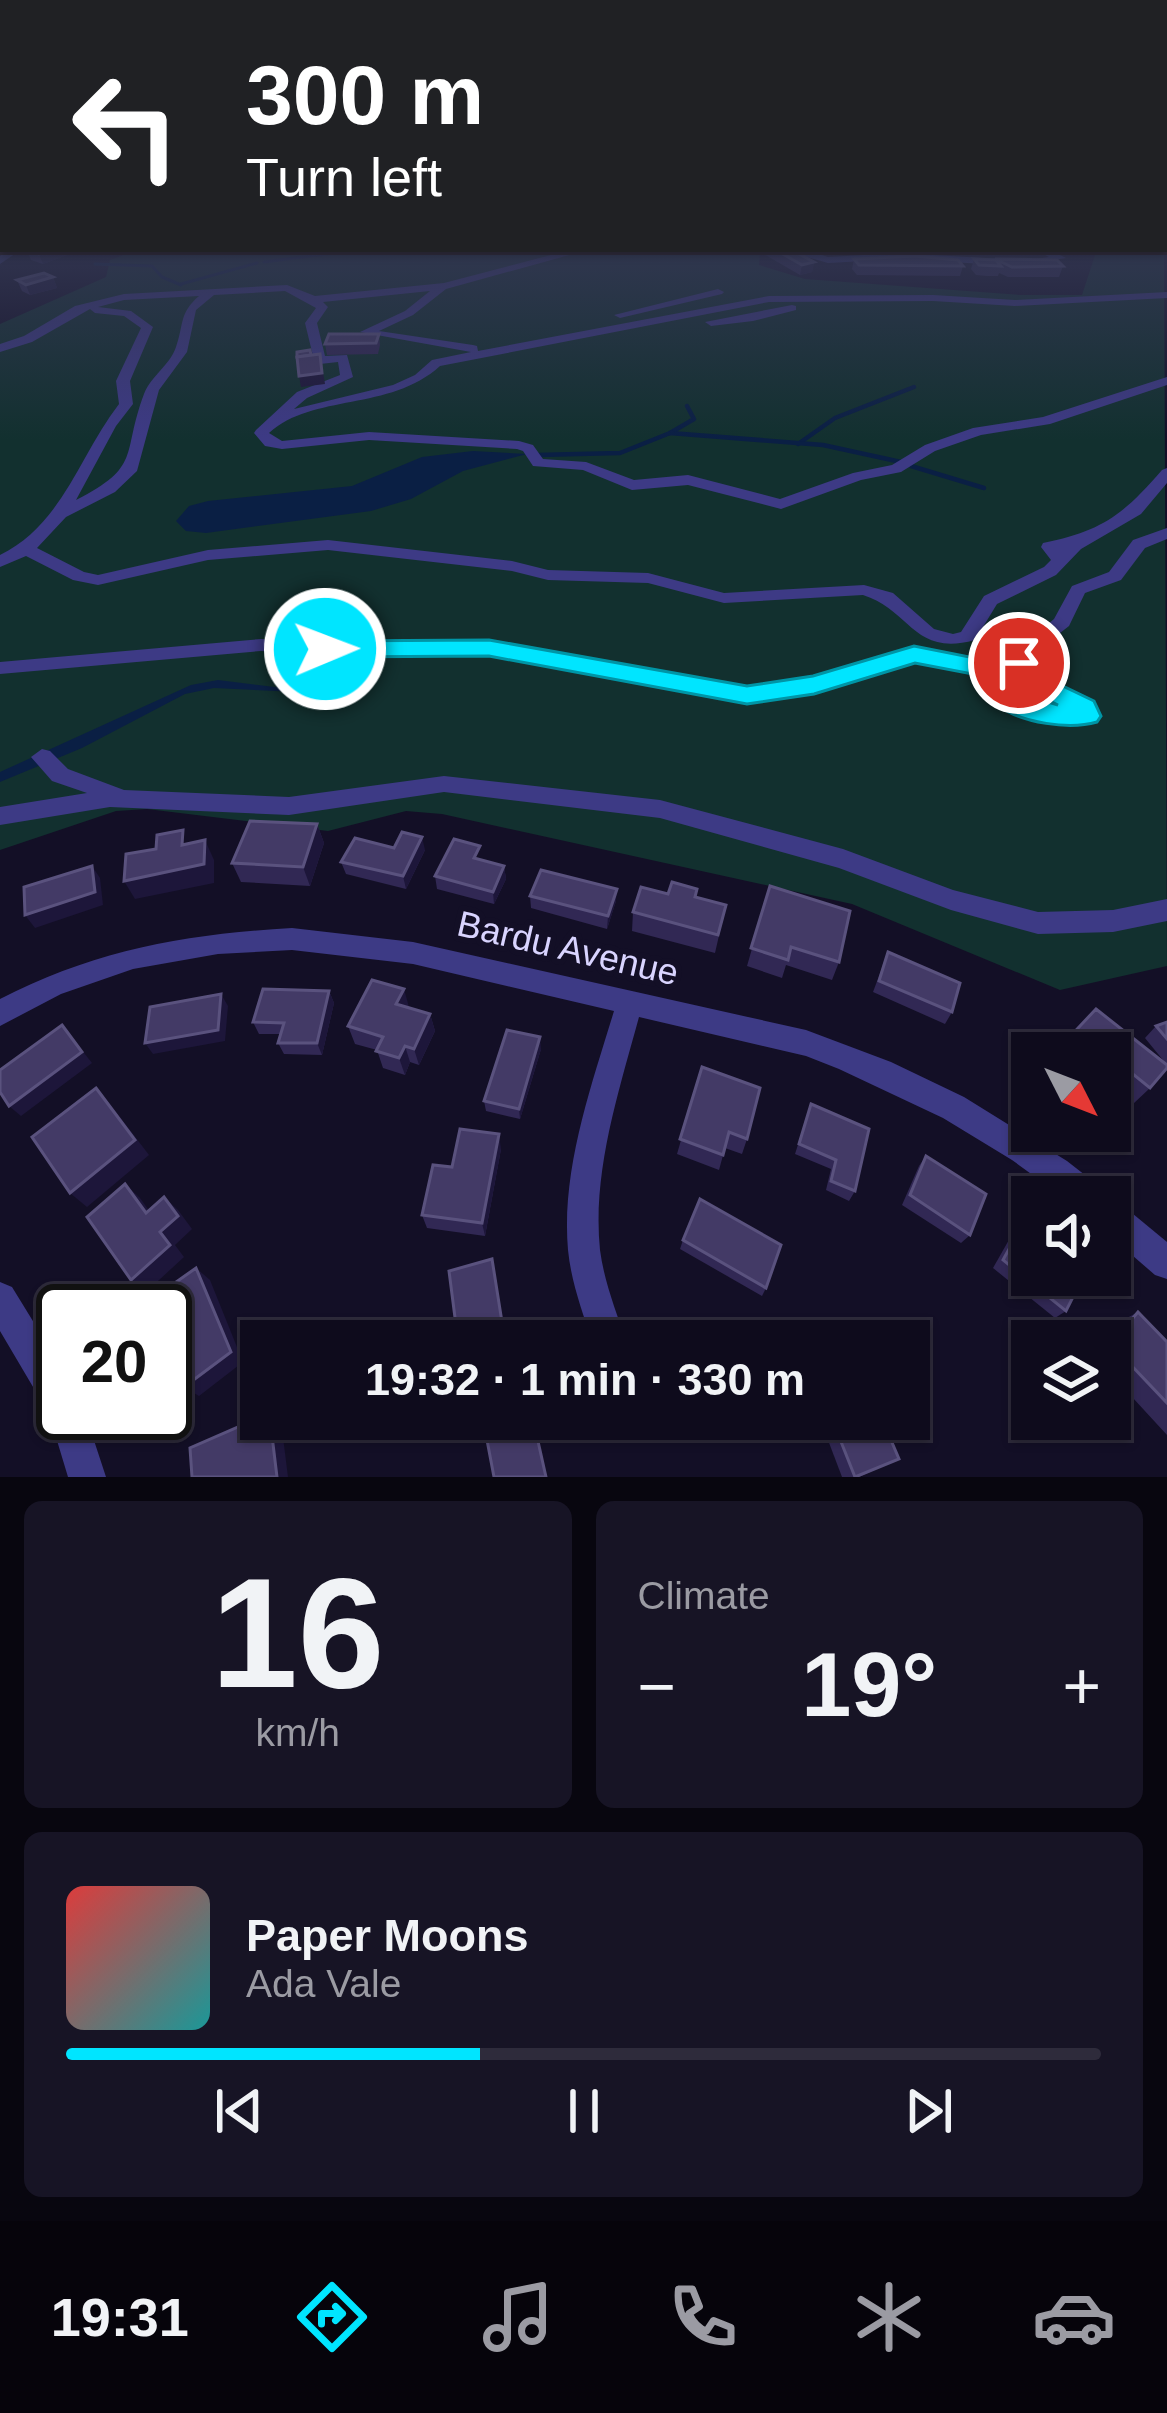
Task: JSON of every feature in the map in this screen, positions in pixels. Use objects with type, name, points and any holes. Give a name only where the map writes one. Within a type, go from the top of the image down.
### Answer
[{"type":"street","points":[[0,348],[28,340],[71,312],[107,302]]},
{"type":"street","points":[[66,512],[110,489],[132,468],[152,390],[182,352],[191,309],[199,302]]},
{"type":"street","points":[[315,302],[322,307],[311,323],[320,360],[343,358],[347,377],[302,395],[261,434],[270,443],[369,436],[519,445],[532,452],[538,463],[586,466],[625,484],[688,480],[781,505],[858,476],[902,467],[920,453],[978,431],[1046,421],[1167,381]]},
{"type":"street","points":[[423,302],[366,332],[440,346],[486,348],[677,302]]},
{"type":"street","points":[[277,418],[366,398],[425,374],[436,363],[757,302]]},
{"type":"street","points":[[997,302],[1035,302]]},
{"type":"street","points":[[0,562],[27,550],[53,530],[104,429],[126,404],[123,381],[147,327],[136,316],[115,310],[71,312]]},
{"type":"street","points":[[27,550],[79,576],[98,580],[208,555],[328,545],[512,566],[548,575],[648,578],[724,598],[864,590],[887,597],[927,634],[953,640],[968,636],[990,600],[1062,562],[1078,543],[1135,511],[1167,473]]},
{"type":"street","points":[[0,668],[261,645],[325,649],[460,646],[747,695],[814,685],[914,654],[971,663],[989,674],[1006,698],[1024,707],[1083,718],[1088,716],[1085,708],[1021,673],[1023,653],[1062,622],[1078,590],[1115,576],[1139,544],[1167,533]]},
{"type":"street","points":[[49,764],[108,794],[134,798],[289,806],[444,784],[661,809],[843,860],[951,900],[1038,922],[1113,921],[1167,910]]},
{"type":"street","points":[[0,816],[134,798]]},
{"type":"street","name":"Bardu Avenue","points":[[0,1013],[52,985],[133,958],[218,943],[292,939],[369,944],[806,1043],[856,1060],[973,1118],[1057,1176]]},
{"type":"street","points":[[602,1320],[590,1287],[583,1235],[587,1181],[630,1003]]},
{"type":"street","points":[[1131,1229],[1163,1250]]},
{"type":"street","points":[[0,1299],[36,1358]]},
{"type":"street","points":[[75,1440],[87,1477]]},
{"type":"green space","points":[[50,302],[1164,302],[1167,966],[1060,990],[852,904],[442,814],[406,811],[328,831],[147,809],[116,811],[0,850],[0,324]]},
{"type":"water","points":[[473,451],[527,454],[463,471],[411,499],[371,511],[206,533],[186,531],[176,521],[189,506],[208,501],[352,486],[422,457]]},
{"type":"water","points":[[218,680],[341,695],[340,700],[297,692],[214,688],[185,694],[82,748],[0,782],[0,772],[191,685]]},
{"type":"building","points":[[329,334],[379,334],[376,343],[325,344]]},
{"type":"building","points":[[320,354],[322,373],[299,376],[297,357]]},
{"type":"building","points":[[250,821],[317,824],[303,867],[232,863]]},
{"type":"building","points":[[183,830],[182,845],[205,840],[204,864],[124,881],[126,854],[156,849],[157,835]]},
{"type":"building","points":[[402,832],[422,837],[403,876],[341,862],[355,838],[394,848]]},
{"type":"building","points":[[454,839],[480,846],[474,858],[504,866],[493,892],[435,876]]},
{"type":"building","points":[[92,866],[95,892],[25,915],[24,887]]},
{"type":"building","points":[[541,870],[617,889],[608,916],[530,896]]},
{"type":"building","points":[[672,882],[697,889],[695,897],[726,905],[718,935],[633,912],[641,887],[668,894]]},
{"type":"building","points":[[770,886],[850,911],[839,962],[791,947],[788,960],[751,948]]},
{"type":"building","points":[[888,952],[960,983],[952,1012],[879,981]]},
{"type":"building","points":[[372,980],[404,989],[396,1004],[430,1014],[414,1049],[405,1046],[399,1058],[376,1051],[383,1037],[348,1026]]},
{"type":"building","points":[[263,989],[329,991],[317,1043],[278,1043],[284,1023],[253,1022]]},
{"type":"building","points":[[221,994],[218,1030],[145,1043],[150,1007]]},
{"type":"building","points":[[1096,1009],[1125,1032],[1074,1032]]},
{"type":"building","points":[[1167,1022],[1167,1039],[1156,1026]]},
{"type":"building","points":[[62,1025],[82,1052],[9,1106],[0,1092],[0,1070]]},
{"type":"building","points":[[507,1030],[540,1037],[519,1109],[484,1101]]},
{"type":"building","points":[[1131,1037],[1167,1065],[1150,1088],[1131,1072]]},
{"type":"building","points":[[702,1067],[760,1088],[747,1139],[729,1132],[723,1155],[680,1139]]},
{"type":"building","points":[[96,1088],[135,1140],[70,1193],[32,1137]]},
{"type":"building","points":[[811,1104],[869,1129],[855,1191],[831,1181],[836,1160],[799,1144]]},
{"type":"building","points":[[460,1129],[499,1134],[482,1223],[422,1215],[433,1165],[452,1167]]},
{"type":"building","points":[[926,1156],[986,1194],[970,1235],[910,1195]]},
{"type":"building","points":[[125,1184],[146,1213],[164,1197],[178,1216],[160,1232],[170,1245],[131,1280],[87,1217]]},
{"type":"building","points":[[700,1199],[781,1245],[766,1288],[683,1240]]},
{"type":"building","points":[[492,1259],[502,1320],[455,1320],[449,1271]]},
{"type":"building","points":[[196,1268],[231,1352],[192,1381],[192,1284],[173,1284]]},
{"type":"building","points":[[1047,1296],[1074,1296],[1066,1311]]},
{"type":"building","points":[[1138,1312],[1167,1342],[1167,1403],[1131,1365],[1131,1320]]},
{"type":"building","points":[[240,1426],[240,1440],[273,1440],[277,1477],[192,1477],[190,1448]]},
{"type":"building","points":[[487,1440],[538,1440],[546,1477],[494,1477]]},
{"type":"building","points":[[840,1440],[891,1440],[899,1459],[855,1477]]},
{"type":"waterway","points":[[799,443],[835,418],[914,387]]},
{"type":"waterway","points":[[670,433],[694,419],[687,406]]},
{"type":"waterway","points":[[537,455],[620,453],[670,433]]},
{"type":"waterway","points":[[670,433],[799,443]]},
{"type":"waterway","points":[[799,443],[901,462]]},
{"type":"waterway","points":[[911,466],[984,488]]},
{"type":"route","points":[[325,649],[489,648],[747,695],[814,685],[914,654],[981,667],[1006,698],[1024,707],[1068,717],[1088,716],[1085,708],[1029,680],[1019,663]]}]
